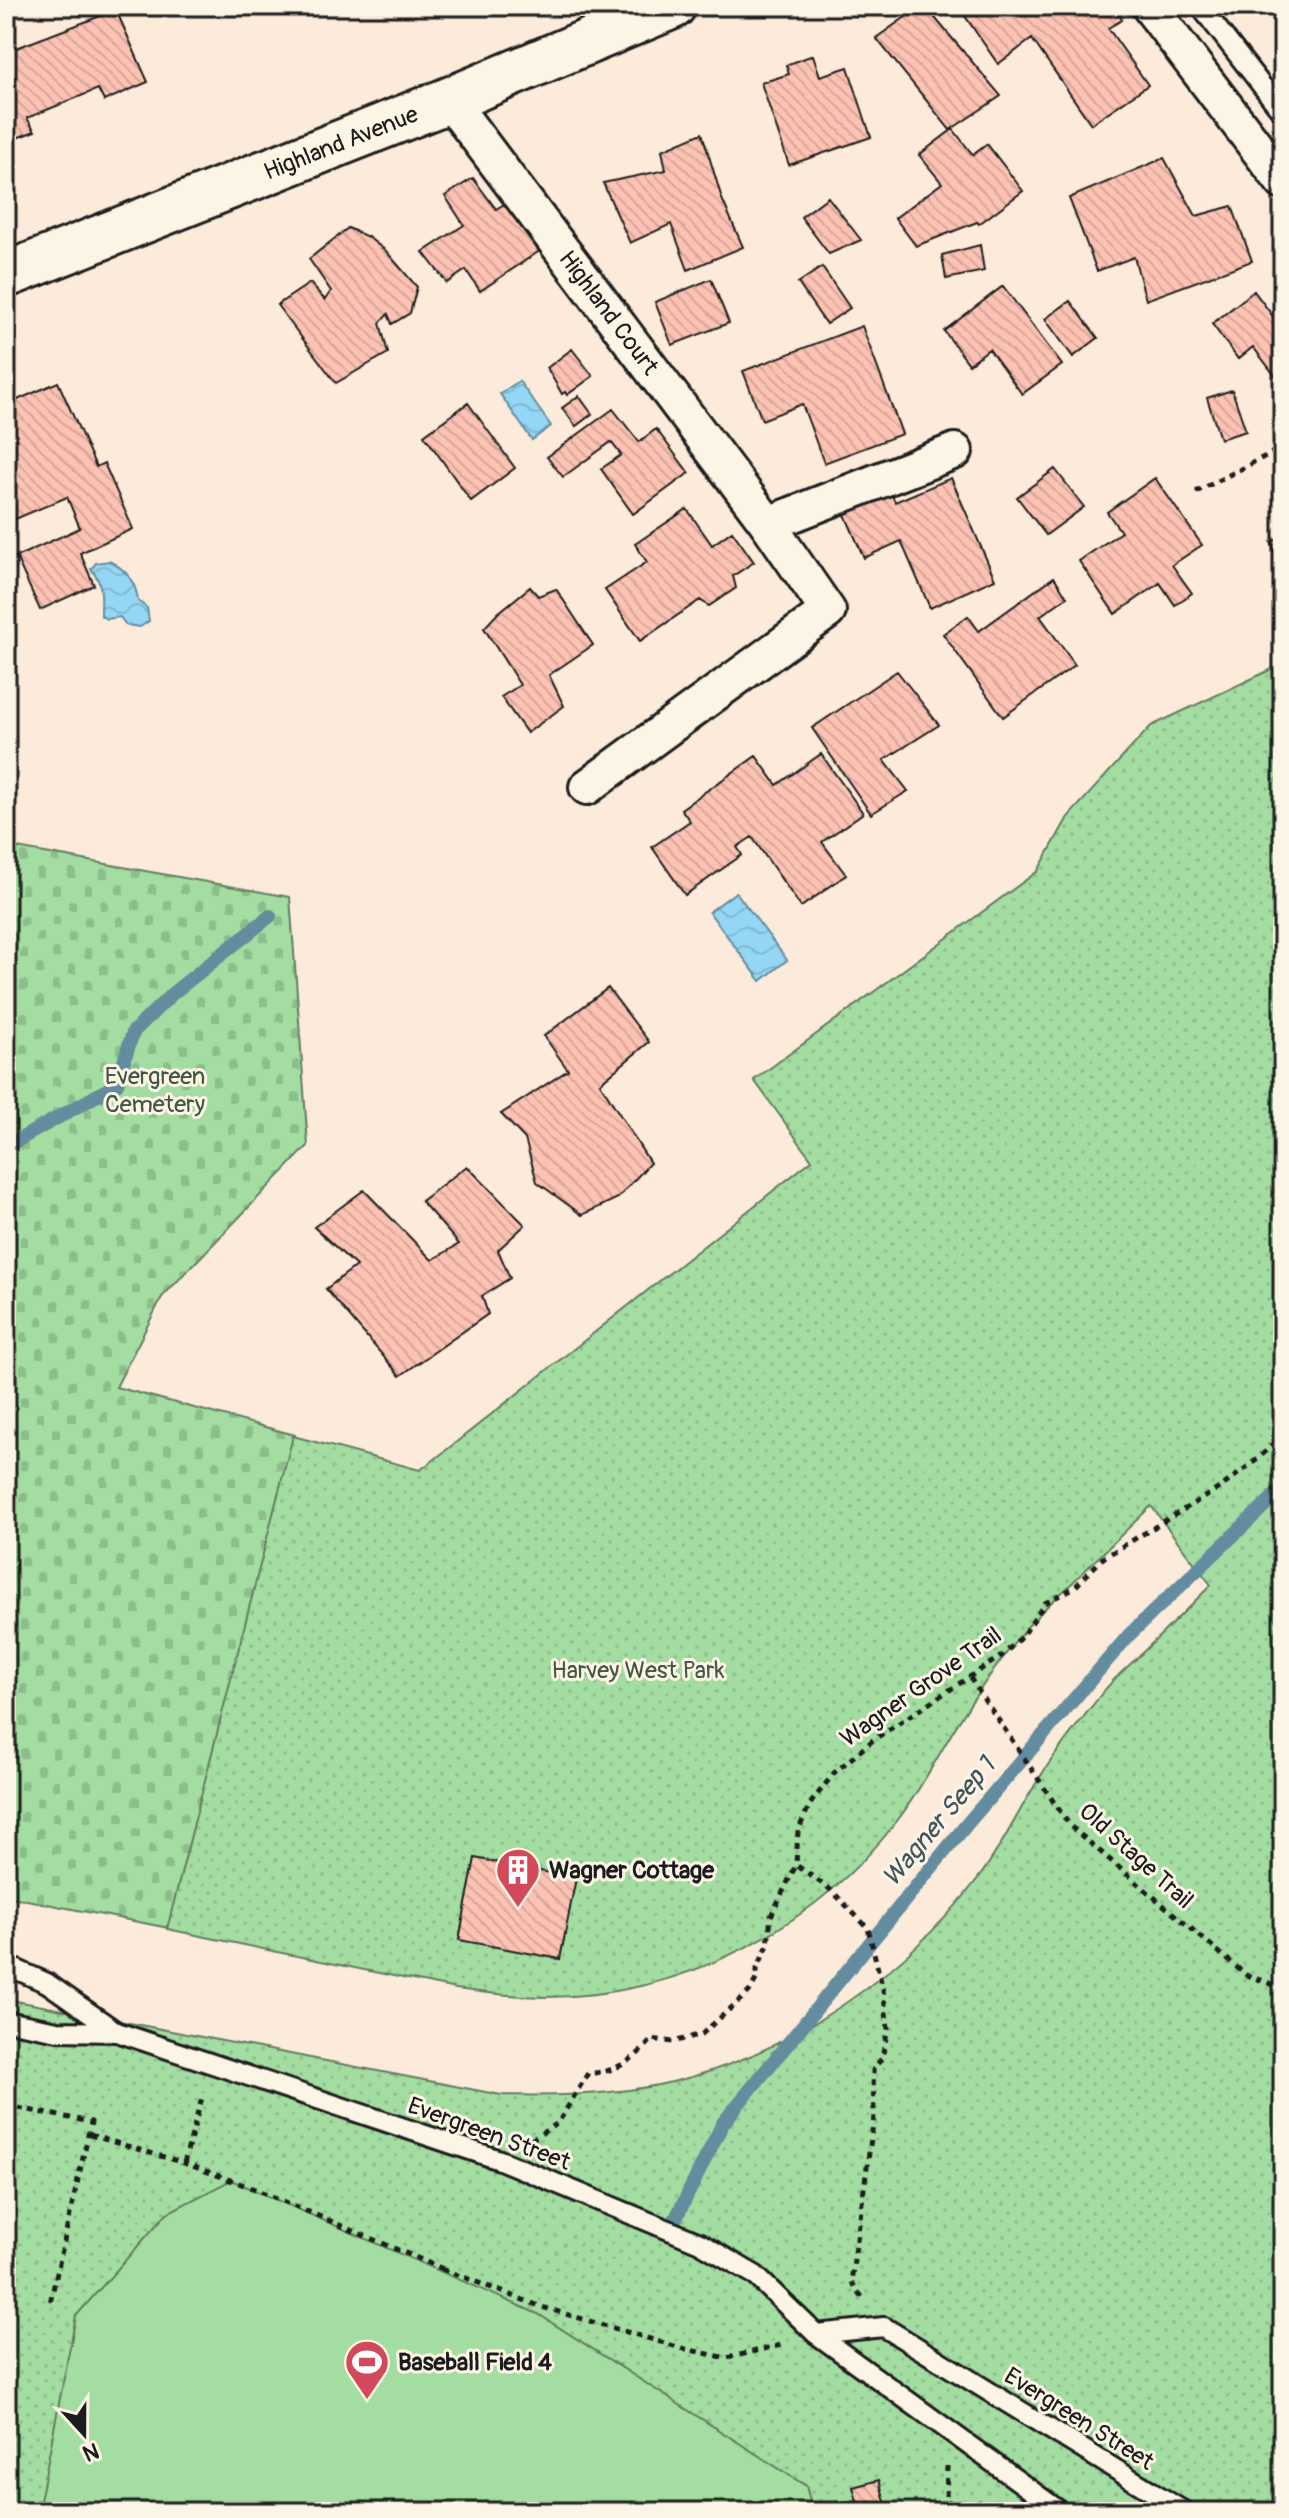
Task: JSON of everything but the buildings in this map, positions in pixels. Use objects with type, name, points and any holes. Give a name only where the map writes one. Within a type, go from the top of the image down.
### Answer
[{"type":"street","name":"Highland Avenue","points":[[6,275],[449,100],[673,6]]},
{"type":"street","points":[[1149,6],[1283,182]]},
{"type":"street","name":"Highland Court","points":[[449,100],[768,524],[828,611],[587,787]]},
{"type":"street","points":[[768,524],[955,451]]},
{"type":"lane","points":[[1200,6],[1283,113]]},
{"type":"lane","name":"Evergreen Street","points":[[6,1965],[47,1983],[117,2032],[500,2160],[700,2243],[755,2275],[816,2334],[1061,2512]]},
{"type":"lane","name":"Evergreen Street","points":[[6,2021],[58,2031],[117,2032]]},
{"type":"lane","points":[[816,2334],[884,2327]]},
{"type":"lane","name":"Evergreen Street","points":[[884,2327],[1185,2512]]},
{"type":"path","points":[[1196,492],[1283,447]]},
{"type":"path","name":"Wagner Grove Trail","points":[[500,2160],[558,2123],[588,2073],[609,2071],[630,2060],[640,2054],[652,2039],[673,2042],[702,2034],[738,2004],[757,1978],[757,1969],[768,1945],[771,1916],[796,1865],[798,1831],[810,1804],[834,1773],[873,1740],[1003,1655],[1024,1634],[1045,1603],[1075,1587],[1103,1558],[1221,1487],[1259,1458],[1283,1434]]},
{"type":"path","name":"Old Stage Trail","points":[[970,1678],[1070,1826],[1246,1975],[1283,1988]]},
{"type":"path","points":[[796,1865],[831,1890],[868,1928],[883,1990],[888,2028],[882,2058],[873,2070],[874,2117],[851,2282],[884,2327]]},
{"type":"path","points":[[184,2163],[212,2063]]},
{"type":"path","points":[[18,2108],[91,2122],[50,2303]]},
{"type":"path","points":[[90,2135],[184,2163],[255,2189],[445,2270],[542,2307],[681,2348],[727,2358],[787,2344]]},
{"type":"path","points":[[947,2458],[946,2500],[963,2512]]},
{"type":"green space","name":"Harvey West Park","points":[[1283,664],[1283,2512],[6,2512],[6,1999],[501,2095],[610,2092],[664,2084],[717,2069],[818,2021],[909,1954],[948,1915],[982,1873],[1048,1765],[1103,1692],[1211,1585],[1151,1506],[1019,1637],[971,1702],[905,1810],[864,1860],[786,1924],[742,1949],[696,1969],[647,1984],[598,1994],[512,1996],[456,1989],[167,1929],[293,1436],[420,1470],[435,1459],[812,1160],[754,1080],[1038,871],[1068,817],[1151,726]]},
{"type":"green space","name":"Evergreen Cemetery","points":[[6,846],[290,897],[308,1146],[162,1297],[116,1387],[295,1435],[169,1928],[6,1896]]},
{"type":"green space","name":"Baseball Field 4","points":[[231,2180],[538,2314],[806,2486],[813,2512],[41,2512],[40,2501],[76,2316],[167,2213]]},
{"type":"water","points":[[519,381],[551,426],[532,440],[500,394]]},
{"type":"water","points":[[109,561],[129,577],[138,601],[147,608],[149,621],[140,627],[126,625],[120,617],[107,619],[101,616],[100,585],[91,569],[96,563]]},
{"type":"water","points":[[736,892],[787,960],[761,981],[709,912]]},
{"type":"waterway","points":[[6,1147],[117,1084],[133,1032],[173,993],[270,916]]},
{"type":"waterway","name":"Wagner Seep 1","points":[[675,2220],[723,2123],[967,1824],[1129,1635],[1283,1488]]},
{"type":"place","name":"Wagner Cottage","points":[[518,1909]]},
{"type":"place","name":"Baseball Field 4","points":[[367,2401]]}]
